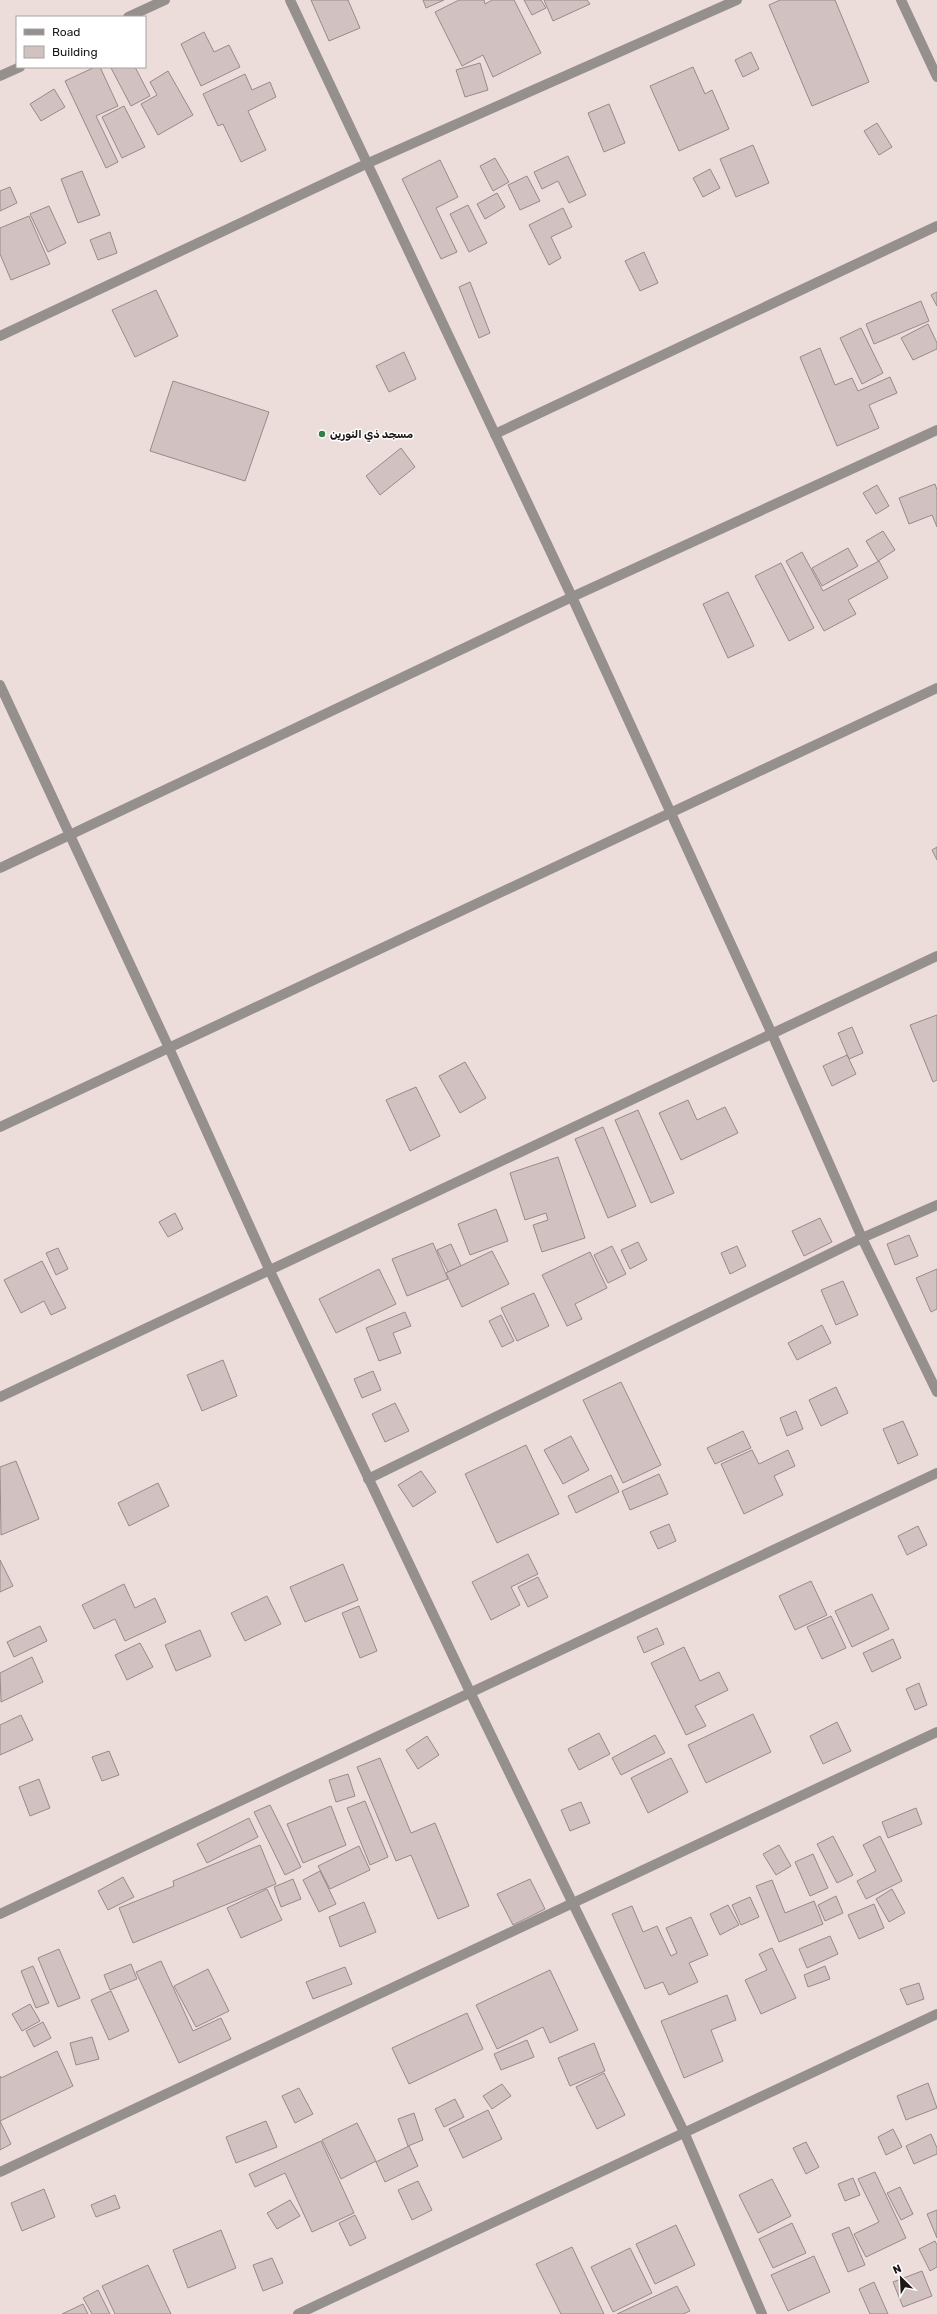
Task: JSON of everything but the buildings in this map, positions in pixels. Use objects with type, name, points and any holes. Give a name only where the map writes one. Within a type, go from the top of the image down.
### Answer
[{"type":"street","points":[[130,16],[165,0]]},
{"type":"street","points":[[290,0],[366,164],[572,597],[669,813],[772,1034],[862,1238],[937,1392]]},
{"type":"street","points":[[0,336],[366,164],[737,0]]},
{"type":"street","points":[[901,0],[937,77]]},
{"type":"street","points":[[0,76],[18,68]]},
{"type":"street","points":[[495,434],[937,226]]},
{"type":"street","points":[[0,868],[572,597],[937,430]]},
{"type":"street","points":[[0,685],[71,835],[269,1269],[368,1479],[684,2132],[762,2314]]},
{"type":"street","points":[[0,1127],[937,688]]},
{"type":"street","points":[[0,1397],[269,1269],[937,956]]},
{"type":"street","points":[[368,1479],[862,1238],[937,1205]]},
{"type":"street","points":[[0,1914],[471,1694],[937,1473]]},
{"type":"street","points":[[0,2172],[574,1904],[937,1732]]},
{"type":"street","points":[[298,2314],[937,2014]]},
{"type":"place","name":"مسجد ذي النورين","points":[[322,434]]}]
